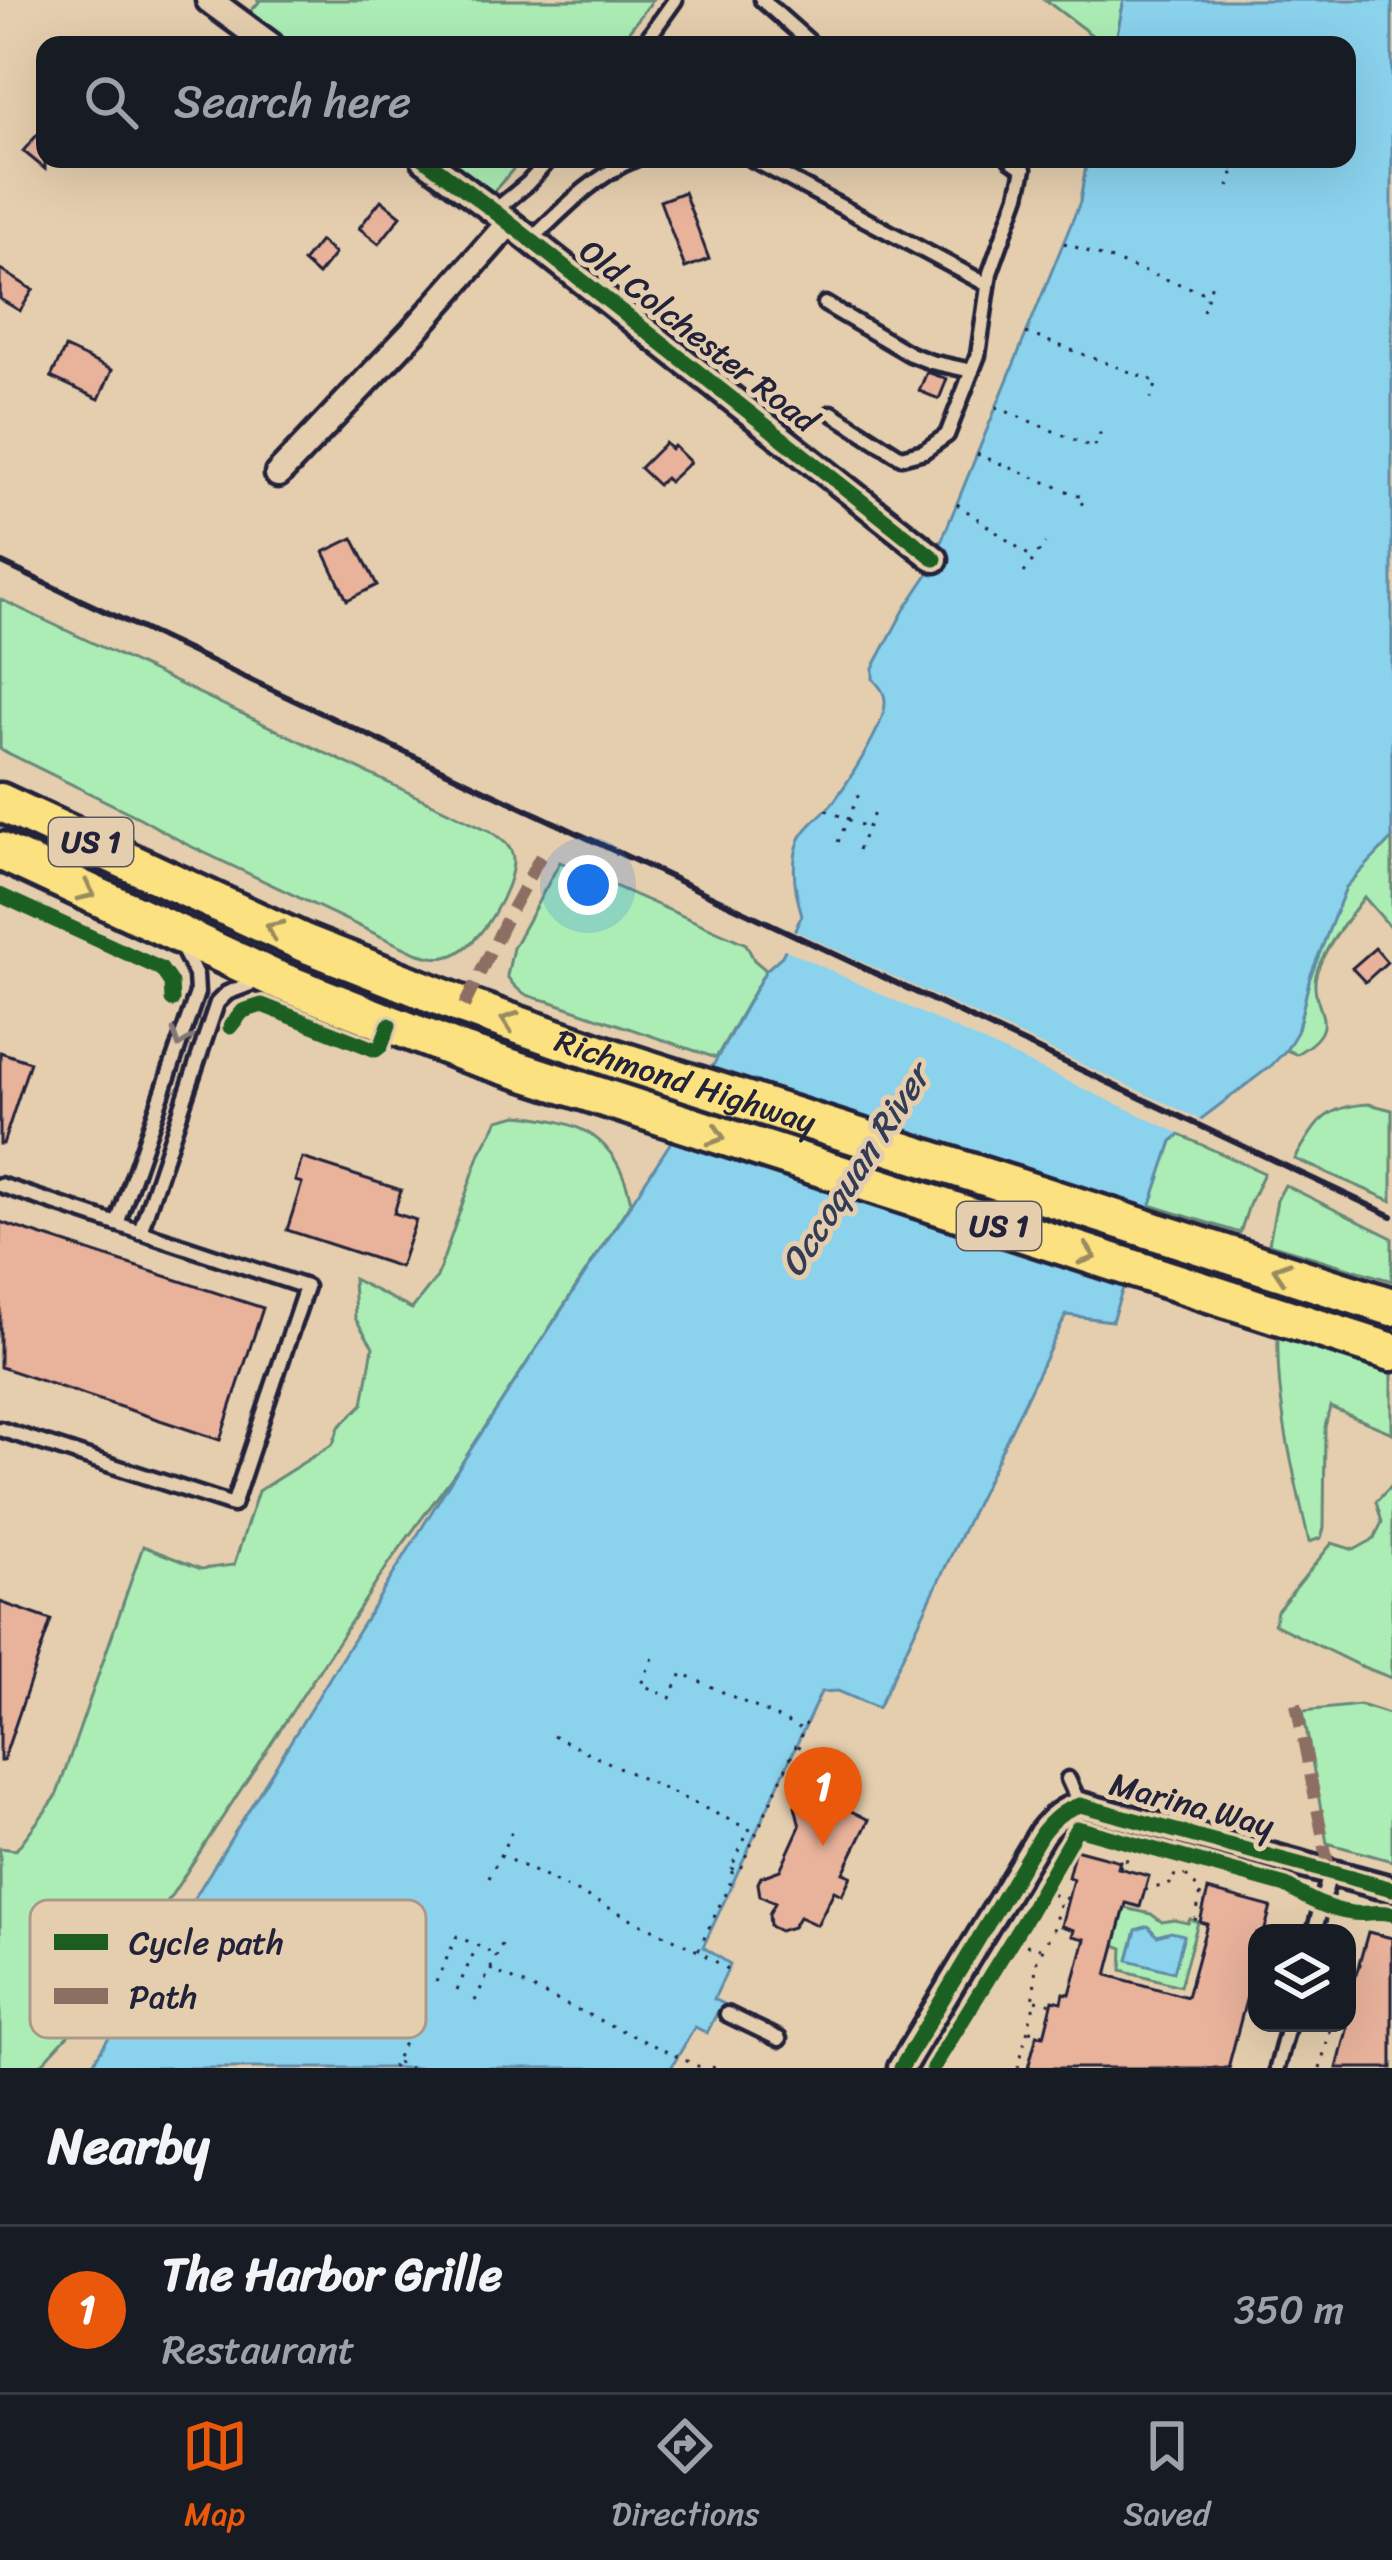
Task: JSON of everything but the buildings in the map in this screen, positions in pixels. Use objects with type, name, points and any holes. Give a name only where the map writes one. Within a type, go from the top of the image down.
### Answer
[{"type":"main road","name":"Richmond Highway","points":[[0,802],[304,943],[464,1006],[1392,1307]]},
{"type":"main road","name":"Richmond Highway","points":[[0,851],[273,978],[408,1033],[1392,1352]]},
{"type":"street","points":[[209,0],[258,36]]},
{"type":"street","name":"Old Colchester Road","points":[[436,168],[935,559]]},
{"type":"street","points":[[278,474],[413,332],[502,217]]},
{"type":"street","name":"Marina Way","points":[[901,2068],[1042,1833],[1055,1818],[1080,1805],[1159,1850],[1330,1873],[1392,1889]]},
{"type":"lane","points":[[649,36],[675,0]]},
{"type":"lane","points":[[762,0],[803,36]]},
{"type":"lane","points":[[502,217],[542,168]]},
{"type":"lane","points":[[531,240],[568,204],[618,168]]},
{"type":"lane","points":[[769,168],[988,285]]},
{"type":"lane","points":[[832,412],[901,458],[924,452],[947,435],[978,356],[990,273],[1018,195],[1023,168]]},
{"type":"lane","points":[[825,304],[910,353],[972,371]]},
{"type":"lane","points":[[117,1224],[196,993],[193,968],[172,932]]},
{"type":"lane","points":[[140,1232],[217,1003],[234,990],[273,978]]},
{"type":"lane","points":[[0,1185],[306,1287],[233,1505],[0,1429]]},
{"type":"lane","points":[[1068,1779],[1080,1805]]},
{"type":"lane","points":[[1316,1924],[1330,1873]]},
{"type":"lane","points":[[727,2014],[779,2039]]},
{"type":"lane","points":[[1277,2068],[1287,2032]]},
{"type":"path","points":[[1229,187],[1234,169],[1230,168]]},
{"type":"path","points":[[1064,243],[1208,294]]},
{"type":"path","points":[[1203,311],[1214,277]]},
{"type":"path","points":[[1026,333],[1156,382],[1151,398]]},
{"type":"path","points":[[996,407],[1094,448],[1101,431]]},
{"type":"path","points":[[976,454],[1084,498],[1078,511]]},
{"type":"path","points":[[957,504],[1034,559]]},
{"type":"path","points":[[1024,573],[1045,543]]},
{"type":"path","points":[[838,842],[862,787]]},
{"type":"path","points":[[857,850],[877,806]]},
{"type":"path","points":[[826,810],[867,828]]},
{"type":"path","points":[[653,1658],[641,1684],[670,1698],[682,1672],[804,1730]]},
{"type":"path","points":[[731,1868],[739,1871],[807,1722]]},
{"type":"path","points":[[553,1736],[757,1833]]},
{"type":"path","points":[[797,1745],[828,1762]]},
{"type":"path","points":[[489,1878],[513,1829]]},
{"type":"path","points":[[698,1951],[733,1877],[731,1868],[749,1829]]},
{"type":"path","points":[[1119,1866],[1125,1868],[1159,1850],[1203,1864]]},
{"type":"path","points":[[1145,1890],[1170,1884],[1172,1875],[1181,1878],[1159,1850]]},
{"type":"path","points":[[1159,1850],[1201,1892],[1195,1921]]},
{"type":"path","points":[[500,1855],[728,1969]]},
{"type":"path","points":[[1018,2068],[1034,2000],[1034,1970],[1065,1898],[1038,1897],[1051,1874]]},
{"type":"path","points":[[436,1982],[457,1936],[497,1955]]},
{"type":"path","points":[[1011,1939],[1042,1948]]},
{"type":"path","points":[[475,2001],[504,1940]]},
{"type":"path","points":[[457,1990],[477,1946]]},
{"type":"path","points":[[1356,1964],[1364,1966]]},
{"type":"path","points":[[490,1969],[702,2068]]},
{"type":"path","points":[[1034,2000],[1052,2004]]},
{"type":"path","points":[[1028,2030],[1044,2034]]},
{"type":"path","points":[[1321,2068],[1330,2032]]},
{"type":"path","points":[[392,2068],[405,2038]]},
{"type":"path","points":[[673,2068],[680,2056]]},
{"type":"path","points":[[395,2061],[410,2068]]},
{"type":"green space","points":[[653,0],[625,36],[281,36],[250,12],[259,2]]},
{"type":"green space","points":[[1045,0],[1124,0],[1117,36],[1093,36]]},
{"type":"green space","points":[[451,168],[514,168],[489,197]]},
{"type":"green space","points":[[0,599],[490,831],[508,847],[513,860],[508,886],[494,914],[474,940],[453,955],[416,953],[0,749]]},
{"type":"green space","points":[[1392,838],[1392,929],[1364,897],[1317,971],[1320,1034],[1296,1054],[1286,1050],[1298,1029],[1310,977],[1346,887]]},
{"type":"green space","points":[[560,862],[746,944],[766,970],[716,1058],[530,996],[511,982],[507,976],[513,948]]},
{"type":"green space","points":[[1369,1104],[1392,1110],[1392,1201],[1295,1159],[1331,1113]]},
{"type":"green space","points":[[518,1115],[560,1122],[593,1136],[616,1161],[631,1202],[168,1900],[30,1900],[30,2038],[66,2038],[38,2068],[0,2068],[0,1848],[16,1850],[56,1797],[143,1546],[201,1569],[234,1565],[258,1491],[333,1444],[339,1427],[363,1404],[373,1347],[355,1318],[353,1279],[412,1309],[437,1277],[480,1153],[498,1120]]},
{"type":"green space","points":[[1180,1135],[1264,1173],[1240,1233],[1150,1205],[1172,1141]]},
{"type":"green space","points":[[1285,1185],[1392,1238],[1392,1281],[1269,1244],[1277,1200]]},
{"type":"green space","points":[[1278,1336],[1392,1373],[1392,1433],[1330,1407],[1325,1427],[1324,1528],[1321,1538],[1309,1542],[1283,1414]]},
{"type":"green space","points":[[1392,1485],[1392,1678],[1274,1624],[1277,1611],[1332,1543],[1354,1550],[1374,1539],[1382,1522],[1376,1502]]},
{"type":"green space","points":[[1360,1705],[1392,1715],[1392,1861],[1327,1843],[1303,1711]]},
{"type":"green space","points":[[1125,1908],[1162,1922],[1198,1922],[1180,1986],[1122,1970],[1123,1948],[1115,1945]]},
{"type":"water","name":"Occoquan River","points":[[1124,0],[1392,0],[1392,838],[1346,887],[1310,977],[1297,1032],[1271,1066],[1172,1141],[1112,1321],[1066,1315],[878,1708],[838,1691],[821,1692],[703,1947],[730,1964],[714,1999],[730,2007],[725,2017],[717,2013],[707,2033],[695,2027],[671,2068],[90,2068],[108,2038],[426,2038],[426,1900],[193,1900],[458,1469],[669,1145],[766,970],[782,956],[802,915],[795,877],[800,839],[832,804],[879,726],[885,699],[873,679],[873,668],[928,574],[1080,202],[1086,168],[1356,168],[1356,36],[1117,36]]},
{"type":"water","points":[[1148,1926],[1157,1936],[1184,1935],[1174,1972],[1128,1960],[1136,1930]]},
{"type":"pier","points":[[789,928],[1206,1122],[1187,1137],[780,947]]},
{"type":"railway","points":[[0,562],[1392,1216]]},
{"type":"marked path","points":[[464,1006],[544,850]]},
{"type":"marked path","points":[[1296,1704],[1330,1873]]},
{"type":"cycle path","points":[[436,168],[935,559]]},
{"type":"cycle path","points":[[0,895],[161,969],[171,983],[172,1000]]},
{"type":"cycle path","points":[[230,1027],[243,1011],[262,1005],[376,1050],[389,1025]]},
{"type":"cycle path","points":[[901,2068],[1042,1833],[1074,1807],[1392,1889]]},
{"type":"cycle path","points":[[933,2068],[1077,1828],[1286,1886],[1334,1909],[1392,1914]]},
{"type":"place","name":"The Harbor Grille","points":[[823,1846]]}]
